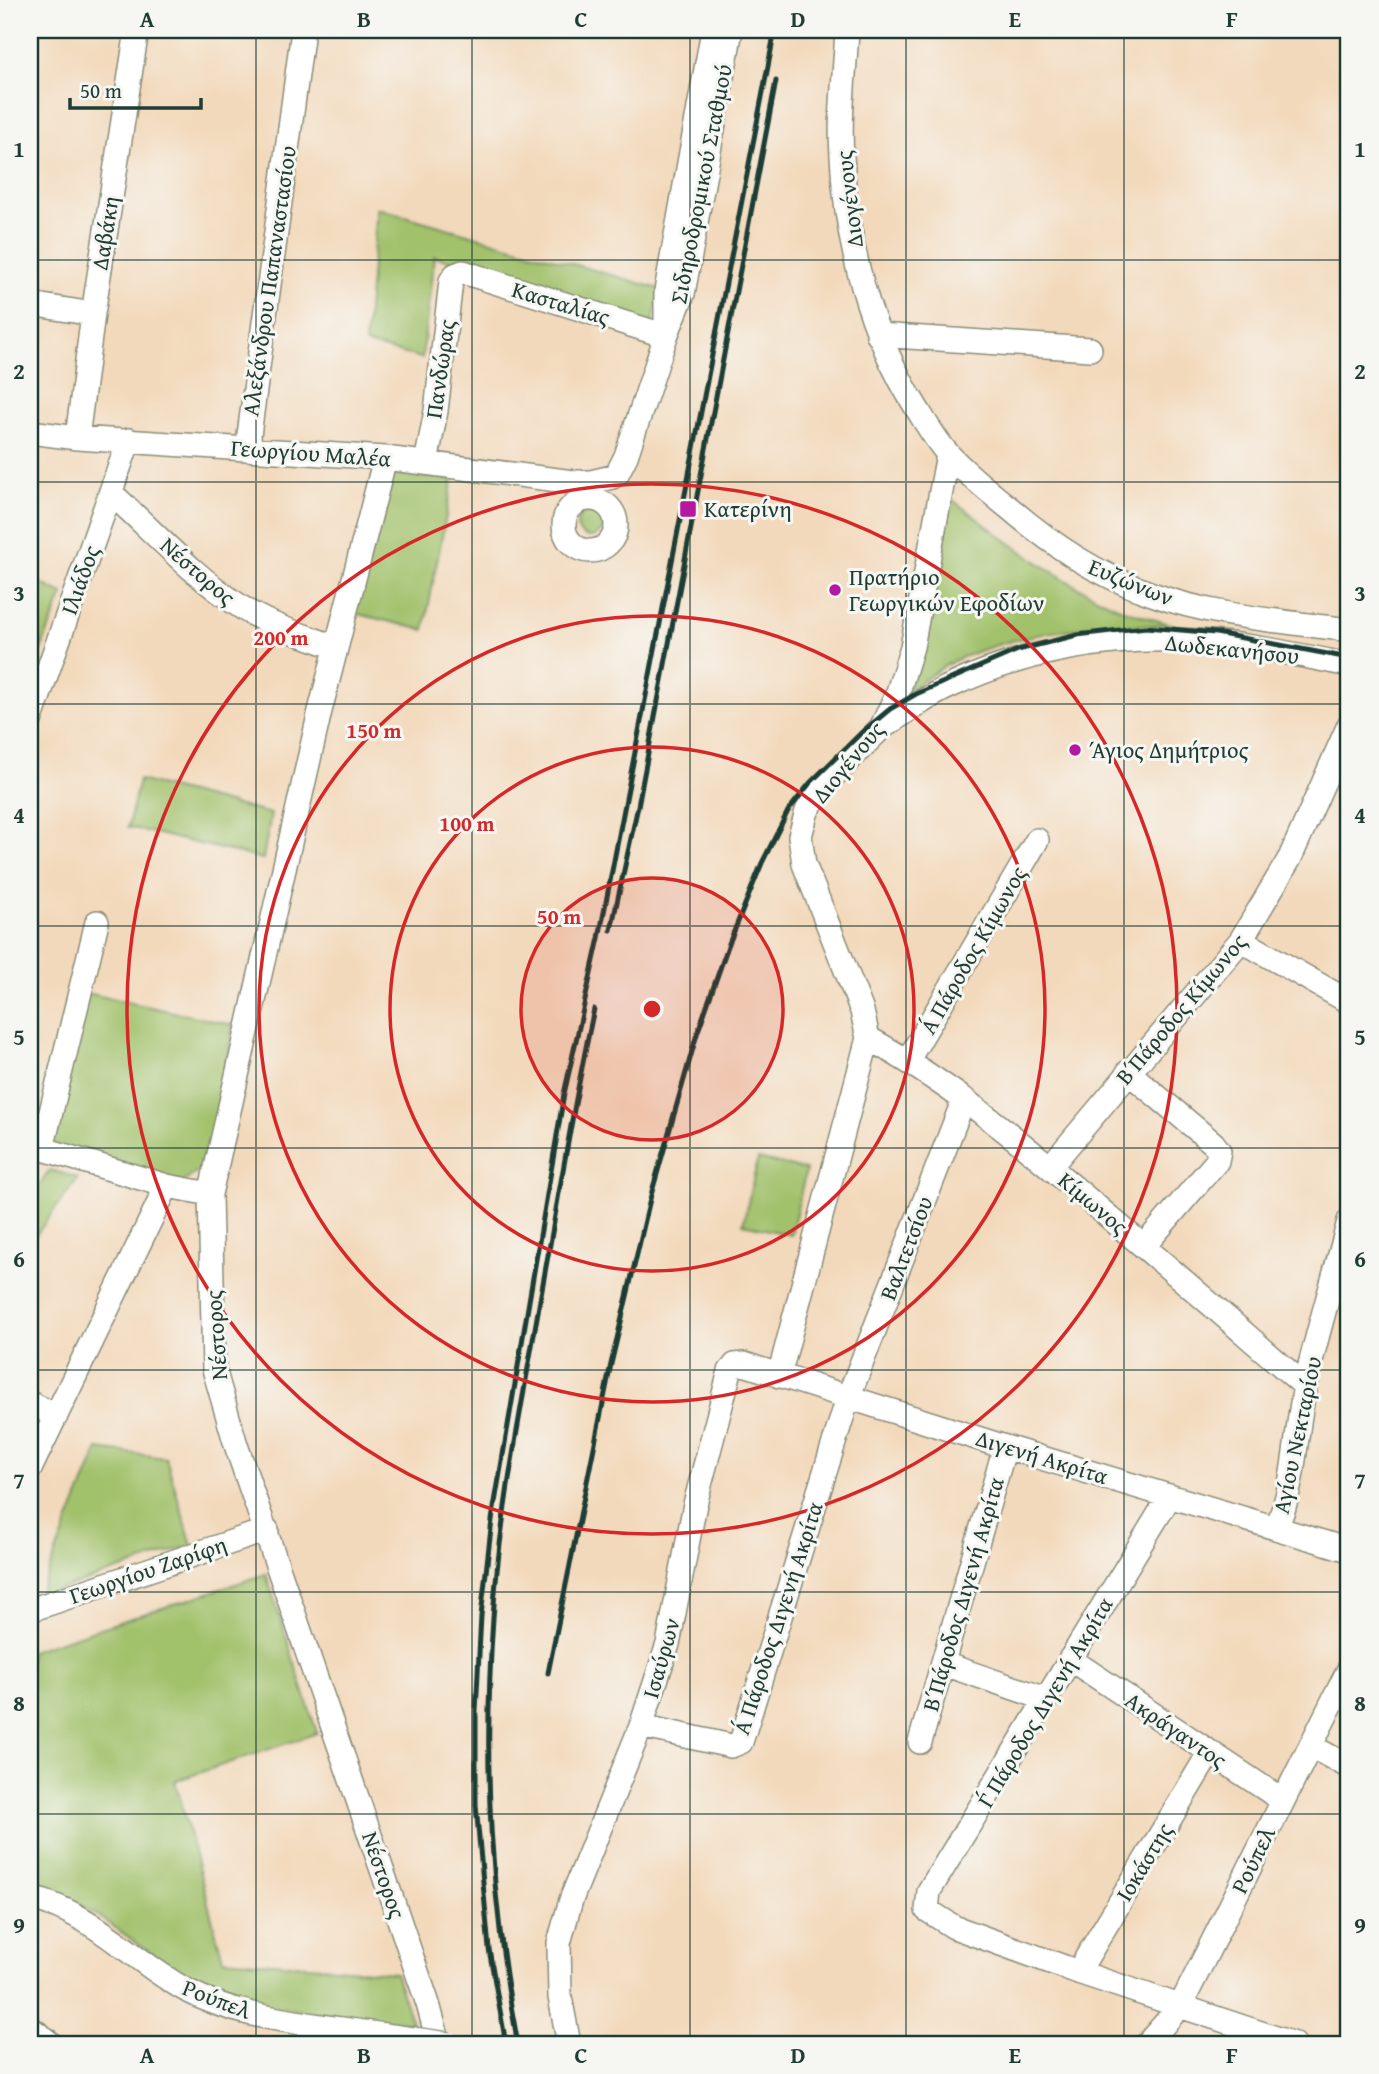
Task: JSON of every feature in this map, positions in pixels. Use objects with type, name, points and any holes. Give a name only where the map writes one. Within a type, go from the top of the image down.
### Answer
[{"type":"main road","points":[[30,2031],[47,2044]]},
{"type":"street","name":"Δαβάκη","points":[[77,438],[136,30]]},
{"type":"street","name":"Αλεξάνδρου Παπαναστασίου","points":[[250,449],[250,421],[303,30]]},
{"type":"street","name":"Σιδηροδρομικού Σταθμού","points":[[591,482],[605,480],[617,474],[626,456],[683,294],[710,91],[713,30]]},
{"type":"street","name":"Σιδηροδρομικού Σταθμού","points":[[710,91],[731,30]]},
{"type":"street","name":"Διογένους","points":[[779,1376],[868,1038],[862,1011],[804,864],[800,836],[807,811],[821,788],[881,728],[898,692],[912,647],[948,454],[902,386],[877,335],[854,248],[842,155],[847,30]]},
{"type":"street","name":"Κασταλίας","points":[[455,275],[463,272],[666,336]]},
{"type":"street","name":"Πανδώρας","points":[[426,463],[455,275]]},
{"type":"street","points":[[30,304],[93,314]]},
{"type":"street","points":[[877,335],[1090,349]]},
{"type":"street","name":"Γεωργίου Μαλέα","points":[[30,432],[77,438],[385,458],[556,481],[591,482]]},
{"type":"street","name":"Ιλιάδος","points":[[30,721],[129,440]]},
{"type":"street","name":"Ευζώνων","points":[[948,454],[1012,510],[1072,557],[1121,582],[1195,606],[1349,630]]},
{"type":"street","name":"Νέστορος","points":[[385,458],[335,647],[210,1194],[214,1369],[236,1446],[428,2004],[439,2044]]},
{"type":"street","points":[[556,481],[571,507]]},
{"type":"street","points":[[591,482],[604,502],[614,512],[617,530],[610,543],[593,551],[584,551],[574,546],[568,539],[564,521],[571,507],[591,482]]},
{"type":"street","name":"Νέστορος","points":[[111,493],[200,576],[241,608],[285,629],[335,647]]},
{"type":"street","points":[[571,507],[582,500],[595,499],[604,502]]},
{"type":"street","name":"Δωδεκανήσου","points":[[881,728],[943,690],[1003,665],[1084,645],[1197,640],[1273,650],[1349,665]]},
{"type":"street","name":"Β΄ Πάροδος Κίμωνος","points":[[1049,1167],[1241,940],[1290,858],[1349,725]]},
{"type":"street","name":"Α΄ Πάροδος Κίμωνος","points":[[908,1060],[1037,840]]},
{"type":"street","points":[[97,922],[36,1147],[167,1186],[210,1194]]},
{"type":"street","points":[[1241,940],[1349,1002]]},
{"type":"street","name":"Κίμωνος","points":[[868,1038],[908,1060],[964,1099],[1144,1246],[1305,1386]]},
{"type":"street","points":[[1128,1072],[1213,1143],[1219,1151],[1217,1161],[1144,1246]]},
{"type":"street","name":"Βαλτετσίου","points":[[848,1398],[964,1099]]},
{"type":"street","points":[[30,1469],[167,1186]]},
{"type":"street","name":"Αγίου Νεκταρίου","points":[[1276,1528],[1287,1494],[1305,1386],[1349,1221]]},
{"type":"street","name":"Διγενή Ακρίτα","points":[[735,1365],[744,1364],[1005,1447],[1349,1550]]},
{"type":"street","name":"Ισαύρων","points":[[569,2044],[560,1997],[559,1943],[571,1900],[641,1726],[668,1644],[695,1504],[730,1371],[735,1365]]},
{"type":"street","name":"Α΄ Πάροδος Διγενή Ακρίτα","points":[[641,1726],[731,1746],[741,1742],[848,1398]]},
{"type":"street","points":[[30,1403],[56,1416]]},
{"type":"street","name":"Β΄ Πάροδος Διγενή Ακρίτα","points":[[920,1742],[1005,1447]]},
{"type":"street","name":"Γ΄ Πάροδος Διγενή Ακρίτα","points":[[1078,1972],[954,1927],[927,1910],[929,1891],[1170,1496]]},
{"type":"street","name":"Γεωργίου Ζαρίφη","points":[[30,1610],[267,1530]]},
{"type":"street","name":"Ακράγαντος","points":[[1070,1659],[1282,1800]]},
{"type":"street","points":[[944,1664],[1046,1699]]},
{"type":"street","name":"Ρούπελ","points":[[1147,2044],[1181,2005],[1349,1669]]},
{"type":"street","points":[[1311,1746],[1349,1767]]},
{"type":"street","name":"Ιοκάστης","points":[[1078,1972],[1210,1752]]},
{"type":"street","name":"Ρούπελ","points":[[37,1902],[86,1920],[147,1967],[187,1991],[223,2007],[262,2017],[449,2044]]},
{"type":"street","points":[[1078,1972],[1294,2044]]},
{"type":"green space","points":[[377,208],[660,289],[652,325],[434,256],[422,358],[365,344]]},
{"type":"green space","points":[[389,473],[453,479],[424,630],[350,612]]},
{"type":"green space","points":[[950,498],[1028,556],[1091,594],[1121,609],[1180,627],[1095,627],[1011,641],[951,662],[904,694],[920,662]]},
{"type":"green space","points":[[590,511],[599,515],[603,524],[599,533],[590,537],[581,533],[577,524],[581,515]]},
{"type":"green space","points":[[30,578],[63,594],[30,677]]},
{"type":"green space","points":[[139,780],[271,814],[263,859],[128,827]]},
{"type":"green space","points":[[86,993],[233,1025],[207,1165],[182,1183],[46,1146]]},
{"type":"green space","points":[[758,1159],[806,1170],[791,1235],[743,1224]]},
{"type":"green space","points":[[50,1170],[78,1178],[30,1243],[30,1198]]},
{"type":"green space","points":[[98,1449],[166,1458],[192,1545],[38,1597]]},
{"type":"green space","points":[[266,1574],[317,1733],[175,1781],[223,1959],[395,1973],[412,2023],[297,2010],[241,1998],[213,1988],[167,1965],[93,1912],[52,1893],[30,1888],[30,1651]]},
{"type":"railway","points":[[506,2044],[489,1949],[476,1805],[476,1711],[481,1616],[492,1520],[564,1094],[599,938],[775,30]]},
{"type":"railway","points":[[611,930],[638,806],[776,81]]},
{"type":"railway","points":[[548,1673],[611,1364],[651,1195],[697,1034],[728,946],[762,863],[788,811],[810,783],[861,733],[890,709],[916,694],[1018,650],[1077,635],[1146,627],[1216,633],[1349,658]]},
{"type":"railway","points":[[518,2044],[501,1938],[491,1832],[489,1726],[493,1618],[512,1458],[572,1117],[594,1009]]},
{"type":"place","name":"Κατερίνη","points":[[688,509]]},
{"type":"place","name":"Πρατήριο Γεωργικών Εφοδίων","points":[[835,590]]},
{"type":"place","name":"Άγιος Δημήτριος","points":[[1075,750]]}]
